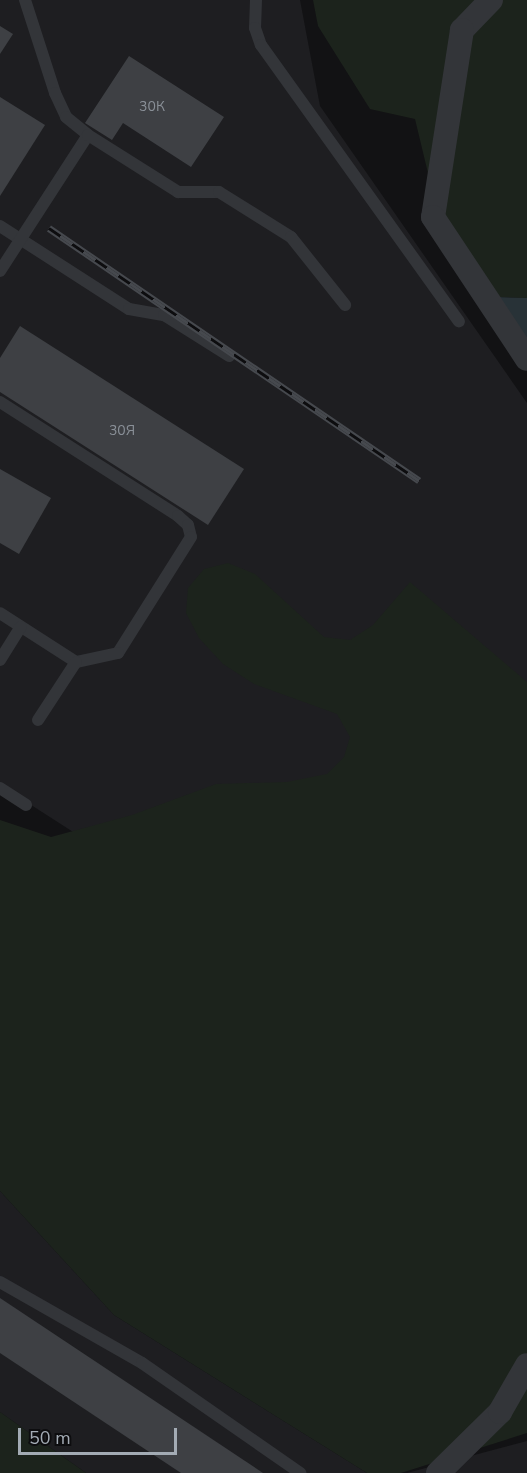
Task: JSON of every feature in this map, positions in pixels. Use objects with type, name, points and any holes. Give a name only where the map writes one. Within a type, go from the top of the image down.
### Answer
[{"type":"street","points":[[491,0],[462,30],[433,218],[527,359]]},
{"type":"street","points":[[438,1473],[500,1412],[527,1365]]},
{"type":"lane","points":[[25,0],[66,117],[88,135],[178,192],[219,192],[291,237],[345,304]]},
{"type":"lane","points":[[256,0],[255,28],[261,45],[459,322]]},
{"type":"lane","points":[[0,271],[88,135]]},
{"type":"lane","points":[[0,226],[129,309],[164,315],[229,356]]},
{"type":"lane","points":[[0,402],[188,525],[190,537],[118,653],[76,662],[0,613]]},
{"type":"lane","points":[[0,660],[21,627]]},
{"type":"lane","points":[[38,720],[76,662]]},
{"type":"lane","points":[[0,788],[26,805]]},
{"type":"lane","points":[[0,1282],[141,1363],[300,1473]]},
{"type":"shaded area","points":[[0,0],[300,0],[320,106],[527,403],[527,1104],[506,1110],[0,785]]},
{"type":"shaded area","points":[[313,0],[527,0],[527,298],[496,297],[439,219],[415,119],[370,109],[318,26]]},
{"type":"shaded area","points":[[496,297],[527,298],[527,345]]},
{"type":"shaded area","points":[[228,563],[255,574],[324,637],[350,640],[373,625],[410,582],[527,682],[527,1433],[401,1473],[367,1473],[114,1315],[0,1191],[0,820],[51,837],[132,815],[216,784],[287,782],[327,774],[344,757],[350,737],[337,714],[254,684],[223,664],[199,638],[186,613],[188,588],[204,569]]},
{"type":"shaded area","points":[[0,1191],[114,1315],[367,1473],[86,1473],[0,1412]]},
{"type":"shaded area","points":[[0,1412],[86,1473],[0,1473]]},
{"type":"shaded area","points":[[527,1441],[527,1473],[407,1473]]},
{"type":"building","points":[[0,26],[13,34],[0,54]]},
{"type":"building","points":[[129,56],[224,117],[191,167],[123,123],[112,140],[85,123]]},
{"type":"building","points":[[0,97],[45,125],[0,196]]},
{"type":"building","points":[[20,326],[244,469],[208,525],[0,392],[0,358]]},
{"type":"building","points":[[0,469],[51,498],[19,554],[0,543]]},
{"type":"building","points":[[0,1298],[263,1473],[181,1473],[0,1353]]},
{"type":"railway","points":[[49,228],[419,480]]}]
